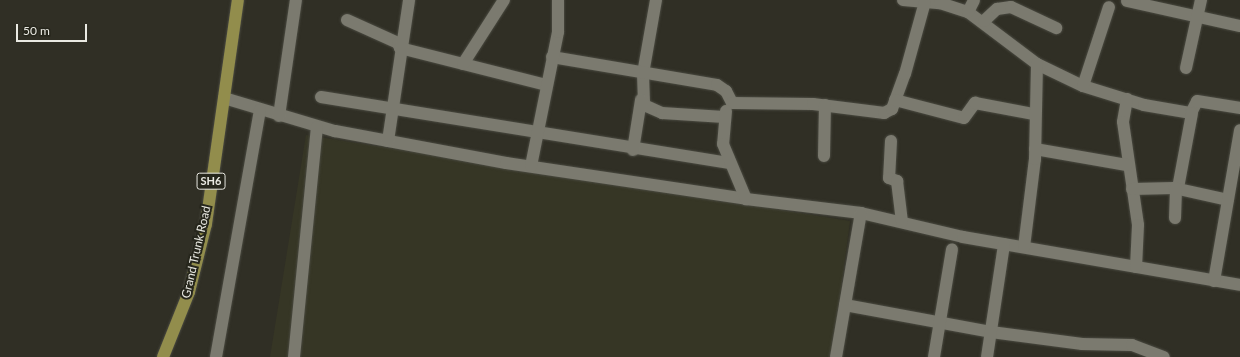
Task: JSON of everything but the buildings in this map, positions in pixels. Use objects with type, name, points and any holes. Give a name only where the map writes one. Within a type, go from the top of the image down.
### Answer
[{"type":"main road","name":"Grand Trunk Road","points":[[163,357],[189,292],[206,224],[238,0]]},
{"type":"street","points":[[279,116],[296,0]]},
{"type":"street","points":[[388,141],[400,48],[409,0]]},
{"type":"street","points":[[463,64],[504,0]]},
{"type":"street","points":[[531,166],[560,17],[557,0]]},
{"type":"street","points":[[633,150],[641,100],[643,74],[656,0]]},
{"type":"street","points":[[904,0],[925,2],[968,12],[984,21],[1037,64],[1083,86],[1127,99],[1192,113]]},
{"type":"street","points":[[968,12],[974,0]]},
{"type":"street","points":[[1186,68],[1201,0]]},
{"type":"street","points":[[1127,1],[1198,15],[1240,26]]},
{"type":"street","points":[[728,102],[825,105],[884,113],[892,109],[925,2]]},
{"type":"street","points":[[984,21],[997,9],[1011,7],[1056,28]]},
{"type":"street","points":[[1083,86],[1109,7]]},
{"type":"street","points":[[347,20],[398,43],[400,48],[546,85]]},
{"type":"street","points":[[552,57],[643,74],[717,85],[726,91],[728,102],[724,117],[723,144],[746,200]]},
{"type":"street","points":[[1024,247],[1035,149],[1034,114],[1037,64]]},
{"type":"street","points":[[321,97],[392,111],[536,135],[730,163]]},
{"type":"street","points":[[224,98],[317,127],[388,141],[531,166],[746,200],[861,213],[1004,244],[1240,285]]},
{"type":"street","points":[[1127,99],[1124,122],[1127,165],[1138,225],[1136,267]]},
{"type":"street","points":[[641,100],[662,113],[724,117]]},
{"type":"street","points":[[895,100],[964,118],[975,103],[1034,114]]},
{"type":"street","points":[[1175,218],[1177,188],[1192,113],[1197,101],[1240,108]]},
{"type":"street","points":[[824,156],[825,105]]},
{"type":"street","points":[[216,357],[260,110]]},
{"type":"street","points":[[294,357],[317,127]]},
{"type":"street","points":[[1214,281],[1240,130]]},
{"type":"street","points":[[891,141],[889,178],[897,181],[902,222]]},
{"type":"street","points":[[1035,149],[1127,165]]},
{"type":"street","points":[[1132,189],[1177,188],[1228,200]]},
{"type":"street","points":[[836,357],[861,213]]},
{"type":"street","points":[[987,357],[1004,244]]},
{"type":"street","points":[[934,357],[952,249]]},
{"type":"street","points":[[845,305],[991,332],[1131,351],[1164,357]]},
{"type":"shaded area","points":[[306,135],[850,221],[832,357],[270,357]]}]
